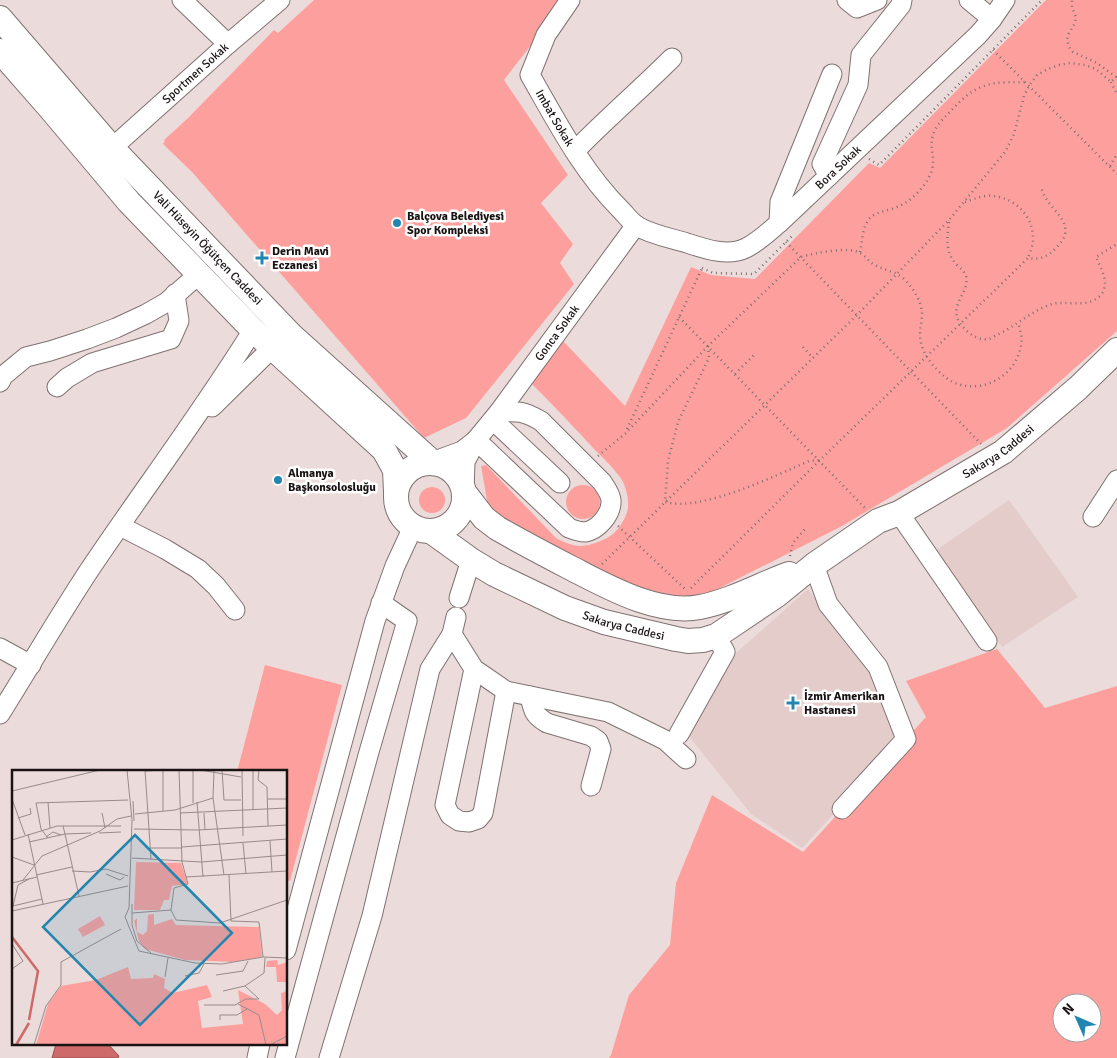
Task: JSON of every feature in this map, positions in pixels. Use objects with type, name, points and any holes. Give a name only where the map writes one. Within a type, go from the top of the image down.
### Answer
[{"type":"main road","name":"Vali Hüseyin Öğütçen Caddesi","points":[[0,18],[112,148],[292,336],[432,462]]},
{"type":"main road","name":"Vali Hüseyin Öğütçen Caddesi","points":[[0,51],[129,202],[253,330],[384,450],[395,470],[396,492]]},
{"type":"main road","points":[[253,330],[292,336]]},
{"type":"main road","name":"Sakarya Caddesi","points":[[422,529],[494,574],[565,608],[604,622],[676,639],[688,641],[702,640],[716,636],[777,595],[814,565],[888,517],[1003,452],[1078,388],[1117,350]]},
{"type":"main road","points":[[432,462],[454,472],[460,480],[464,492],[463,509],[458,519],[450,526],[422,529],[402,517],[396,506],[396,492],[400,481],[407,472],[420,463],[432,462]]},
{"type":"main road","name":"Sakarya Caddesi","points":[[464,492],[484,518],[497,528],[592,579],[658,605],[674,608],[698,607],[725,601],[814,565]]},
{"type":"street","points":[[182,0],[228,44]]},
{"type":"street","name":"Sportmen Sokak","points":[[112,148],[280,0]]},
{"type":"street","name":"Imbat Sokak","points":[[570,0],[546,35],[530,75],[592,178],[612,202],[636,225]]},
{"type":"street","points":[[847,0],[857,8],[878,0],[902,3]]},
{"type":"street","points":[[969,0],[992,19]]},
{"type":"street","name":"Bora Sokak","points":[[636,225],[653,233],[710,250],[725,252],[745,249],[759,240],[786,229],[829,176],[978,35],[1005,0]]},
{"type":"street","points":[[829,176],[822,164],[858,85],[860,55],[902,3]]},
{"type":"street","points":[[575,151],[672,58]]},
{"type":"street","points":[[786,229],[780,202],[832,74]]},
{"type":"street","name":"Gonca Sokak","points":[[476,440],[496,416],[636,225]]},
{"type":"street","points":[[0,382],[3,376],[26,357],[86,340],[146,314],[167,302],[199,274]]},
{"type":"street","points":[[57,387],[67,378],[92,363],[171,339],[178,321],[175,294]]},
{"type":"street","points":[[0,714],[90,570],[236,358],[253,330]]},
{"type":"street","points":[[180,440],[272,348]]},
{"type":"street","points":[[476,440],[569,528],[585,532],[601,523],[608,514],[611,499],[589,459],[529,414],[515,411],[496,416],[560,483]]},
{"type":"street","points":[[432,462],[462,451],[476,440]]},
{"type":"street","points":[[464,492],[465,462],[476,440]]},
{"type":"street","points":[[542,502],[560,483],[589,459]]},
{"type":"street","points":[[1093,517],[1117,480]]},
{"type":"street","points":[[888,517],[987,641]]},
{"type":"street","points":[[120,526],[166,549],[198,570],[216,586],[235,610]]},
{"type":"street","points":[[288,943],[375,622],[395,566],[422,529]]},
{"type":"street","points":[[329,1058],[372,916],[430,669],[456,616],[471,560]]},
{"type":"street","points":[[814,565],[828,604],[878,667],[906,739],[842,809]]},
{"type":"street","points":[[285,1058],[407,621],[381,604]]},
{"type":"street","points":[[456,616],[474,669],[446,805],[450,815],[460,821],[469,822],[478,819],[483,813],[506,691]]},
{"type":"street","points":[[679,734],[725,652],[716,636]]},
{"type":"street","points":[[0,648],[30,665]]},
{"type":"street","points":[[474,669],[506,691],[608,712],[665,740],[686,760]]},
{"type":"street","points":[[530,696],[533,712],[542,720],[591,736],[598,741],[601,749],[591,786]]},
{"type":"path","points":[[869,158],[879,165],[1042,0]]},
{"type":"path","points":[[1072,0],[1072,7],[1076,17],[1075,23],[1068,35],[1068,47],[1072,52],[1097,63],[1116,77],[1111,82]]},
{"type":"path","points":[[978,35],[1117,174]]},
{"type":"path","points":[[596,570],[857,315],[950,220],[1005,152],[1014,134],[1024,96],[1037,75],[1058,65],[1070,63],[1085,65],[1096,69],[1111,82],[1117,94]]},
{"type":"path","points":[[860,252],[866,222],[875,214],[903,205],[918,193],[927,181],[934,163],[931,147],[933,135],[938,125],[958,103],[986,85],[1026,82]]},
{"type":"path","points":[[1110,166],[1117,154]]},
{"type":"path","points":[[1028,258],[1036,260],[1053,252],[1064,238],[1066,229],[1058,213],[1046,199],[1041,186]]},
{"type":"path","points":[[617,525],[688,591],[1028,258],[1032,248],[1032,230],[1023,211],[1015,204],[992,196],[982,196],[964,203]]},
{"type":"path","points":[[950,220],[947,248],[950,256],[966,275],[967,282],[958,302],[956,312],[960,324],[966,331],[982,339],[989,339],[1050,305],[1059,303],[1085,304],[1100,296],[1104,290],[1105,282],[1096,257],[1117,244]]},
{"type":"path","points":[[786,229],[786,242],[982,446]]},
{"type":"path","points":[[702,268],[713,273],[754,274],[786,242]]},
{"type":"path","points":[[626,432],[710,250]]},
{"type":"path","points":[[589,459],[626,432],[708,346],[801,257],[826,250],[851,250],[860,252],[875,266],[897,274],[905,280],[918,298],[922,312],[920,338],[927,357],[947,379],[965,386],[989,384],[998,380],[1014,364],[1022,344],[1018,323]]},
{"type":"path","points":[[680,317],[820,460],[888,517]]},
{"type":"path","points":[[665,502],[668,461],[678,422],[709,358],[708,346]]},
{"type":"path","points":[[803,347],[813,358]]},
{"type":"path","points":[[735,374],[754,355]]},
{"type":"path","points":[[665,502],[675,505],[708,500],[738,492],[809,461],[820,460]]},
{"type":"path","points":[[789,562],[793,543],[805,529]]},
{"type":"shaded area","name":"Balçova Belediyesi Spor Kompleksi","points":[[314,0],[566,0],[504,80],[568,175],[541,203],[573,244],[560,263],[574,284],[466,418],[424,438],[192,172],[163,144],[164,140],[274,30],[278,33]]},
{"type":"shaded area","points":[[1046,0],[1117,0],[1117,331],[1007,428],[842,526],[714,591],[681,598],[632,586],[514,526],[492,510],[487,500],[481,466],[486,465],[556,538],[569,544],[581,546],[600,541],[614,533],[623,521],[628,508],[627,494],[623,482],[610,465],[531,383],[563,341],[625,406],[691,267],[711,275],[755,279],[869,163],[880,168]]},
{"type":"shaded area","points":[[583,485],[590,486],[595,490],[599,495],[599,509],[595,514],[590,518],[583,519],[576,518],[571,514],[567,509],[566,502],[567,495],[571,490],[576,486]]},
{"type":"shaded area","points":[[432,487],[441,491],[445,500],[441,509],[432,513],[423,509],[419,500],[423,491]]},
{"type":"shaded area","points":[[1009,500],[1078,597],[1002,647],[935,551]]},
{"type":"shaded area","name":"İzmir Amerikan Hastanesi","points":[[808,589],[874,676],[903,739],[802,848],[751,814],[684,730],[717,670]]},
{"type":"shaded area","points":[[997,649],[1045,708],[1117,686],[1117,1058],[609,1058],[629,995],[670,945],[676,883],[712,795],[803,852],[926,717],[906,681]]},
{"type":"shaded area","points":[[265,665],[342,685],[290,881],[288,880],[288,770],[238,770]]},
{"type":"shaded area","points":[[55,1046],[110,1046],[119,1056],[118,1058],[52,1058]]},
{"type":"place","name":"Balçova Belediyesi Spor Kompleksi","points":[[397,223]]},
{"type":"place","name":"Derin Mavi Eczanesi","points":[[262,258]]},
{"type":"place","name":"Almanya Başkonsolosluğu","points":[[278,480]]},
{"type":"place","name":"İzmir Amerikan Hastanesi","points":[[793,703]]}]
